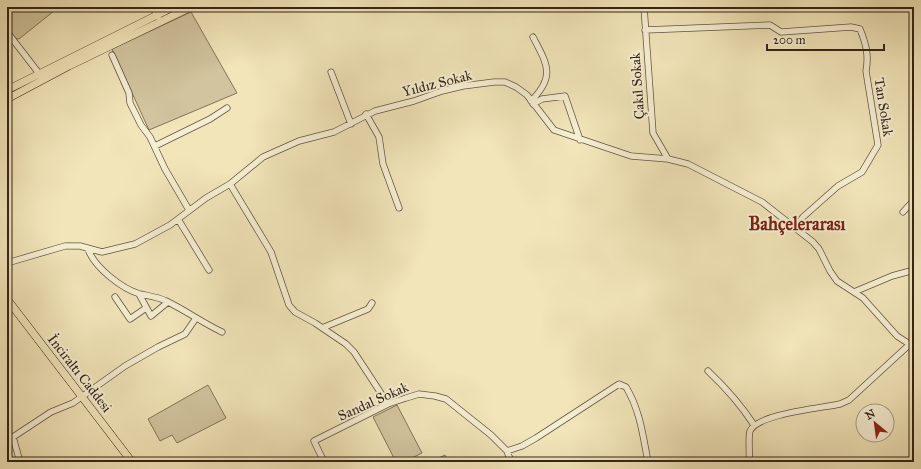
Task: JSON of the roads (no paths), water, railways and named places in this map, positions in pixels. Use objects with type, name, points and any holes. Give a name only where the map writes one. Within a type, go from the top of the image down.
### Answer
[{"type":"main road","points":[[159,18],[173,7]]},
{"type":"main road","points":[[7,90],[41,77],[159,18],[191,7]]},
{"type":"main road","points":[[7,99],[41,77]]},
{"type":"main road","name":"İnciraltı Caddesi","points":[[7,299],[132,462]]},
{"type":"street","points":[[152,7],[159,18]]},
{"type":"street","name":"Çakıl Sokak","points":[[644,7],[653,133],[668,159]]},
{"type":"street","name":"Tan Sokak","points":[[645,30],[770,25],[781,32],[851,27],[860,30],[867,46],[868,59],[866,71],[878,145],[862,172],[838,186],[803,217],[796,227]]},
{"type":"street","points":[[7,32],[41,77]]},
{"type":"street","points":[[532,102],[542,90],[547,78],[546,62],[533,36]]},
{"type":"street","points":[[112,54],[129,93],[130,103],[140,125],[148,133],[165,169],[189,210]]},
{"type":"street","points":[[331,72],[351,124]]},
{"type":"street","name":"Yıldız Sokak","points":[[7,263],[65,246],[73,245],[102,252],[135,244],[178,219],[189,210],[230,184],[263,157],[299,141],[334,132],[351,124],[366,114],[414,101],[442,91],[463,86],[505,82],[516,87],[527,95],[554,130],[580,140],[600,144],[631,156],[668,159],[688,164],[749,195],[796,227],[820,249],[830,271],[837,281],[870,305],[897,336],[912,345]]},
{"type":"street","points":[[532,102],[566,96],[580,140]]},
{"type":"street","points":[[155,146],[210,119],[227,108]]},
{"type":"street","points":[[366,114],[379,137],[383,164],[399,208]]},
{"type":"street","points":[[230,184],[271,252],[289,305],[295,312],[346,344],[354,352],[388,404]]},
{"type":"street","points":[[903,212],[914,200]]},
{"type":"street","points":[[178,219],[209,270]]},
{"type":"street","points":[[88,249],[90,255],[100,268],[112,278],[139,294],[156,297],[168,302],[222,332]]},
{"type":"street","points":[[854,292],[892,276],[914,270]]},
{"type":"street","points":[[139,294],[151,316],[168,302]]},
{"type":"street","points":[[115,297],[130,319],[146,308]]},
{"type":"street","points":[[322,328],[368,309],[372,303]]},
{"type":"street","points":[[7,444],[13,437],[51,412],[73,403],[82,397],[124,366],[184,334],[196,318]]},
{"type":"street","points":[[749,462],[749,432],[754,425],[770,418],[840,404],[849,400],[912,345]]},
{"type":"street","points":[[708,371],[743,407],[754,425]]},
{"type":"street","points":[[507,451],[522,446],[536,438],[619,384],[626,387],[634,403],[641,423],[648,462]]},
{"type":"street","name":"Sandal Sokak","points":[[324,462],[314,441],[388,404],[419,394],[446,399],[491,435],[507,451],[511,462]]},
{"type":"street","points":[[13,437],[20,462]]},
{"type":"district","name":"Bahçelerarası","points":[[797,224]]}]
